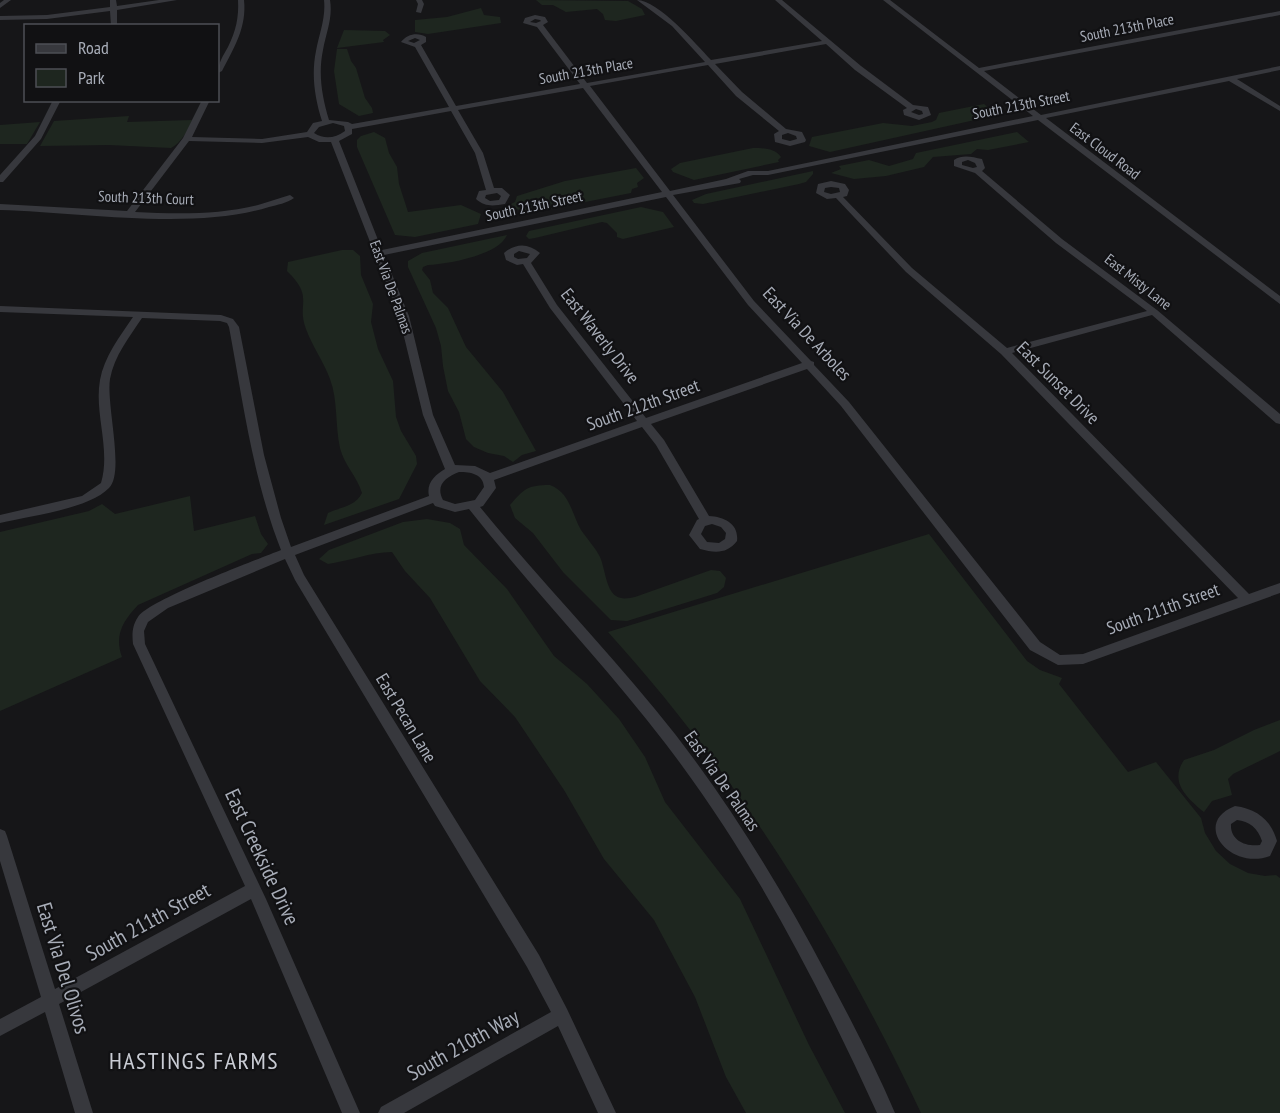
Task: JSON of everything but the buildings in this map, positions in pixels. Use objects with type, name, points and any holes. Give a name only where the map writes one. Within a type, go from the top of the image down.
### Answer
[{"type":"street","points":[[0,6],[8,0]]},
{"type":"street","points":[[113,0],[114,24]]},
{"type":"street","points":[[0,18],[48,17],[174,0]]},
{"type":"street","points":[[219,69],[238,32],[242,18],[241,0]]},
{"type":"street","points":[[326,122],[320,98],[317,63],[328,17],[327,0]]},
{"type":"street","points":[[418,12],[422,4],[419,0]]},
{"type":"street","points":[[640,0],[674,25],[739,94],[784,131]]},
{"type":"street","points":[[778,0],[827,42],[912,108]]},
{"type":"street","name":"East Cloud Road","points":[[886,0],[1280,301]]},
{"type":"street","name":"South 213th Place","points":[[978,70],[1280,13]]},
{"type":"street","name":"East Via De Arboles","points":[[539,25],[763,318],[810,364],[845,404],[1035,646],[1058,660]]},
{"type":"street","name":"South 213th Place","points":[[350,127],[827,42]]},
{"type":"street","points":[[417,44],[484,164],[490,190]]},
{"type":"street","name":"South 213th Street","points":[[379,253],[667,193],[762,177],[768,173],[1280,68]]},
{"type":"street","points":[[1230,78],[1280,109]]},
{"type":"street","points":[[0,180],[38,137],[56,102]]},
{"type":"street","points":[[130,213],[187,139],[205,102]]},
{"type":"street","points":[[187,139],[244,141],[310,134],[322,140],[334,139],[346,134],[350,127],[344,122],[326,122],[312,128],[310,134]]},
{"type":"street","name":"East Via De Palmas","points":[[334,139],[404,316],[428,416],[451,470]]},
{"type":"street","name":"East Misty Lane","points":[[976,170],[1059,241],[1154,312],[1280,420]]},
{"type":"street","name":"East Sunset Drive","points":[[839,197],[909,270],[1005,352],[1247,600]]},
{"type":"street","name":"South 213th Court","points":[[0,207],[187,214],[261,208],[290,198]]},
{"type":"street","name":"East Waverly Drive","points":[[526,262],[553,306],[660,442],[706,521]]},
{"type":"street","points":[[0,318],[4,309],[140,314],[110,362],[105,380],[109,469],[106,485],[85,499],[0,519]]},
{"type":"street","points":[[1005,352],[1154,312]]},
{"type":"street","name":"East Pecan Lane","points":[[140,314],[220,318],[230,321],[234,327],[272,509],[286,553],[305,588],[532,961],[561,1015],[606,1113]]},
{"type":"street","name":"South 212th Street","points":[[488,478],[810,364]]},
{"type":"street","points":[[459,468],[476,470],[488,478],[490,483],[488,494],[473,506],[455,508],[446,506],[435,498],[434,485],[443,474],[451,470],[459,468]]},
{"type":"street","points":[[286,553],[435,498]]},
{"type":"street","name":"East Via De Palmas","points":[[473,506],[538,586],[632,692],[748,853],[796,933],[847,1029],[886,1113]]},
{"type":"street","name":"East Creekside Drive","points":[[286,553],[164,605],[143,619],[138,631],[140,644],[254,889],[351,1113]]},
{"type":"street","name":"South 211th Street","points":[[1058,660],[1083,659],[1280,588]]},
{"type":"street","name":"East Via Del Olivos","points":[[0,836],[84,1113]]},
{"type":"street","name":"South 211th Street","points":[[0,1028],[254,889]]},
{"type":"street","name":"South 210th Way","points":[[387,1113],[561,1015]]},
{"type":"green space","points":[[536,0],[628,1],[642,9],[645,15],[616,21],[605,20],[603,14],[597,9],[566,12],[553,5],[542,5]]},
{"type":"green space","points":[[481,8],[484,15],[500,17],[501,23],[428,34],[415,32],[415,20],[447,17]]},
{"type":"green space","points":[[344,30],[385,31],[390,35],[383,40],[384,42],[337,48]]},
{"type":"green space","points":[[337,49],[347,49],[373,113],[359,116],[339,104],[334,71]]},
{"type":"green space","points":[[984,104],[992,111],[990,113],[993,116],[830,152],[809,146],[812,137],[883,123],[912,126],[932,122],[936,120],[939,113]]},
{"type":"green space","points":[[129,116],[127,122],[192,120],[181,140],[171,148],[109,145],[40,146],[54,121]]},
{"type":"green space","points":[[40,122],[27,144],[0,144],[0,125]]},
{"type":"green space","points":[[374,132],[385,138],[389,153],[397,167],[399,184],[408,212],[461,205],[481,214],[478,224],[415,237],[395,235],[357,147],[357,140],[361,136]]},
{"type":"green space","points":[[1017,132],[1029,142],[988,150],[977,149],[971,154],[933,157],[924,167],[886,176],[854,179],[831,173],[841,169],[839,166],[869,160],[889,166],[913,159],[916,153]]},
{"type":"green space","points":[[753,148],[765,148],[776,152],[781,157],[779,162],[694,180],[673,172],[671,169],[680,163]]},
{"type":"green space","points":[[636,168],[644,178],[637,183],[638,187],[632,189],[631,193],[529,213],[507,206],[515,202],[517,196],[565,181]]},
{"type":"green space","points":[[813,171],[806,182],[799,184],[703,204],[694,203],[692,200],[706,194]]},
{"type":"green space","points":[[641,207],[663,212],[674,227],[623,239],[617,237],[617,233],[607,223],[602,222],[535,238],[529,239],[526,236],[529,231]]},
{"type":"green space","points":[[507,235],[502,242],[484,253],[448,263],[428,265],[422,270],[430,280],[433,293],[448,308],[466,347],[503,392],[536,451],[522,455],[513,462],[504,456],[474,447],[466,439],[459,412],[448,391],[436,328],[408,267],[408,261],[422,253]]},
{"type":"green space","points":[[342,250],[353,250],[360,256],[361,275],[373,304],[371,322],[378,349],[393,381],[396,417],[401,431],[416,456],[417,464],[399,499],[324,525],[328,513],[356,501],[362,493],[340,448],[333,387],[303,320],[303,294],[287,271],[288,262]]},
{"type":"green space","points":[[550,485],[557,488],[566,498],[581,530],[600,557],[608,584],[616,596],[635,597],[711,570],[720,571],[726,578],[724,587],[717,593],[627,621],[611,620],[563,572],[533,533],[515,518],[510,505],[519,495],[531,487]]},
{"type":"green space","points":[[190,496],[194,531],[255,516],[261,534],[268,544],[261,553],[252,554],[138,605],[121,629],[119,642],[122,657],[0,711],[0,532],[89,511],[102,504],[115,514]]},
{"type":"green space","points":[[427,519],[450,523],[460,529],[464,545],[507,589],[554,656],[587,684],[619,719],[645,757],[665,802],[740,899],[809,1045],[845,1113],[746,1113],[726,1077],[695,997],[654,920],[604,859],[564,790],[515,717],[480,681],[430,598],[405,571],[392,552],[376,553],[328,564],[319,559],[329,550],[403,522]]},
{"type":"green space","points":[[929,534],[1027,661],[1040,670],[1062,678],[1059,684],[1128,772],[1156,762],[1201,818],[1205,833],[1216,851],[1230,864],[1248,873],[1276,875],[1280,878],[1280,1113],[921,1113],[856,984],[782,860],[700,743],[608,632]]},
{"type":"green space","points":[[1280,720],[1280,751],[1233,774],[1228,779],[1232,795],[1212,801],[1204,812],[1186,795],[1178,775],[1184,760],[1214,750]]},
{"type":"district","name":"HASTINGS FARMS","points":[[194,1061]]}]
